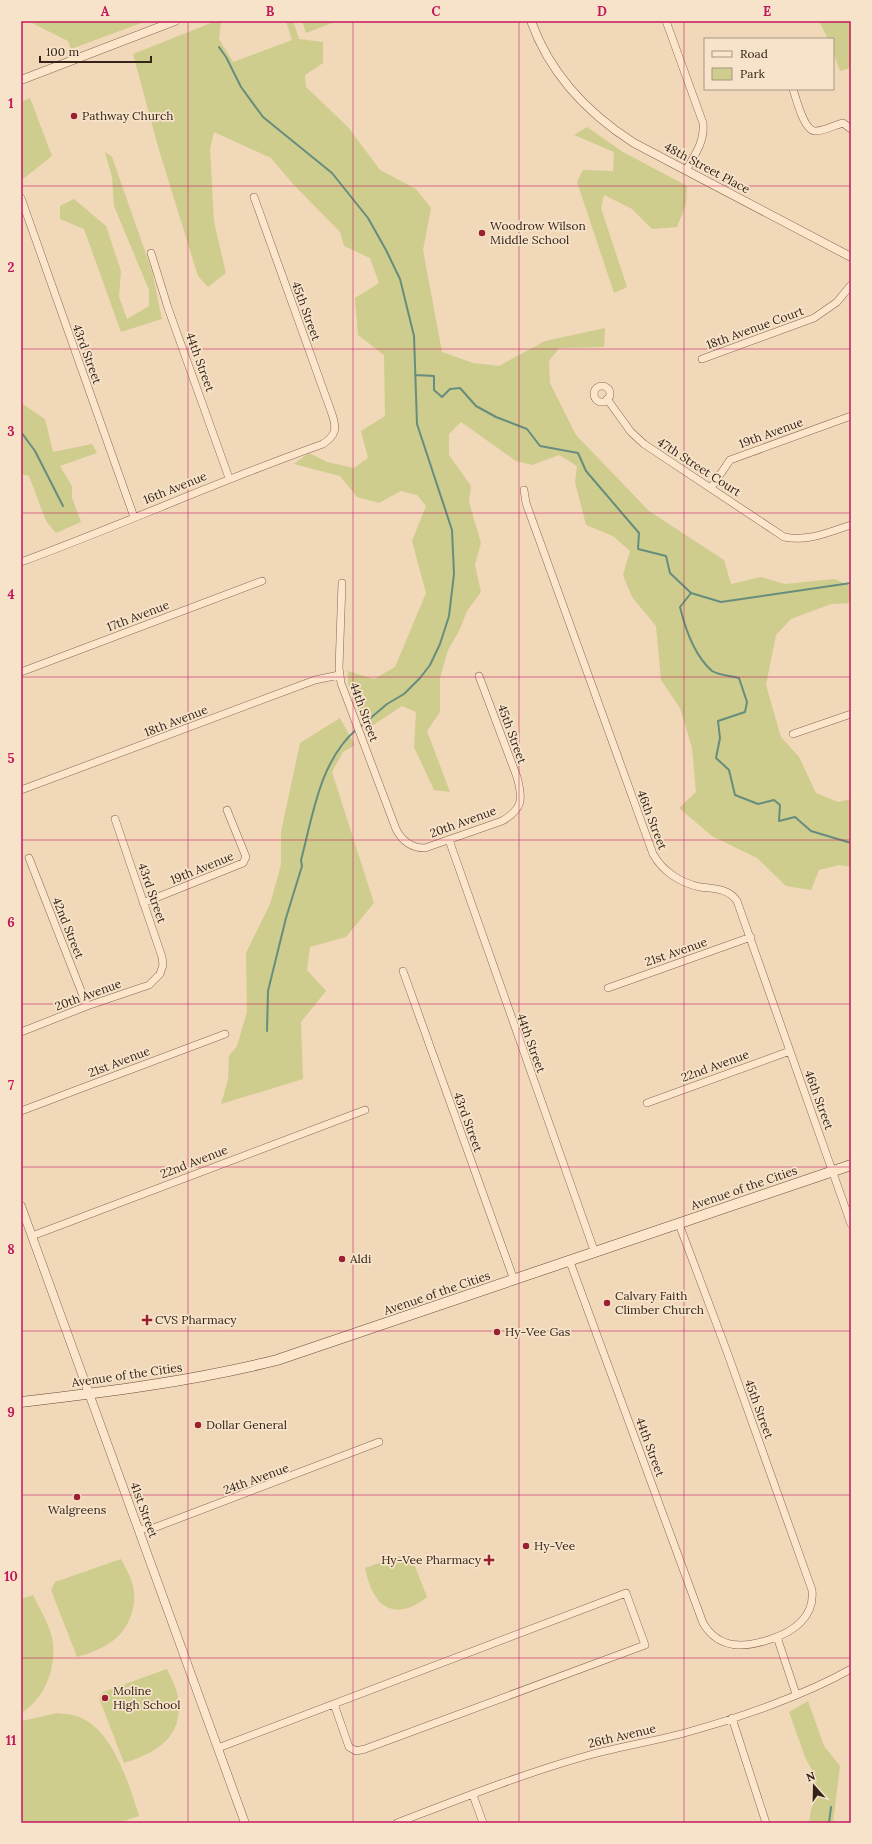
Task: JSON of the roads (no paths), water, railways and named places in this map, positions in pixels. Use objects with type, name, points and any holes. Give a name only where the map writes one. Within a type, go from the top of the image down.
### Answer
[{"type":"main road","name":"Avenue of the Cities","points":[[21,1402],[90,1394],[197,1378],[277,1360],[570,1262],[851,1165]]},
{"type":"street","points":[[21,80],[175,21]]},
{"type":"street","name":"48th Street Place","points":[[531,21],[546,53],[564,82],[592,112],[616,131],[686,170],[849,254]]},
{"type":"street","points":[[666,21],[703,123],[704,131],[701,143],[686,170]]},
{"type":"street","points":[[793,90],[805,124],[811,130],[816,132],[843,123],[851,129]]},
{"type":"street","name":"45th Street","points":[[254,197],[332,414],[336,428],[335,432]]},
{"type":"street","name":"43rd Street","points":[[21,198],[134,517]]},
{"type":"street","name":"44th Street","points":[[152,253],[168,308],[229,478]]},
{"type":"street","name":"18th Avenue Court","points":[[702,359],[814,318],[837,302],[851,285]]},
{"type":"street","name":"47th Street Court","points":[[607,399],[631,432],[644,444],[778,533],[792,539],[816,537],[851,525]]},
{"type":"street","name":"19th Avenue","points":[[711,488],[726,464],[736,457],[851,416]]},
{"type":"street","name":"16th Avenue","points":[[21,562],[76,542],[229,478],[323,444],[335,432]]},
{"type":"street","name":"46th Street","points":[[524,490],[529,510],[653,854],[668,872],[682,881],[700,887],[724,891],[734,896],[751,937],[851,1224]]},
{"type":"street","name":"17th Avenue","points":[[21,672],[262,581]]},
{"type":"street","name":"44th Street","points":[[342,583],[339,675],[396,829],[405,842]]},
{"type":"street","name":"18th Avenue","points":[[21,790],[315,680],[339,675]]},
{"type":"street","name":"45th Street","points":[[479,676],[517,777],[520,789],[520,800]]},
{"type":"street","points":[[793,734],[851,714]]},
{"type":"street","name":"20th Avenue","points":[[405,842],[414,847],[425,848],[449,840],[510,816],[516,810],[520,800]]},
{"type":"street","name":"19th Avenue","points":[[143,903],[236,867],[246,860],[228,810]]},
{"type":"street","name":"43rd Street","points":[[115,819],[162,957],[163,965],[160,974]]},
{"type":"street","name":"44th Street","points":[[449,840],[595,1253]]},
{"type":"street","name":"42nd Street","points":[[28,858],[87,1006]]},
{"type":"street","name":"21st Avenue","points":[[608,988],[751,937]]},
{"type":"street","name":"43rd Street","points":[[403,971],[514,1280]]},
{"type":"street","name":"20th Avenue","points":[[21,1032],[87,1006],[148,985],[160,974]]},
{"type":"street","name":"21st Avenue","points":[[21,1111],[224,1034]]},
{"type":"street","name":"22nd Avenue","points":[[647,1103],[790,1051]]},
{"type":"street","name":"22nd Avenue","points":[[32,1236],[365,1110]]},
{"type":"street","name":"41st Street","points":[[21,1206],[245,1823]]},
{"type":"street","name":"45th Street","points":[[679,1224],[812,1590],[812,1603],[809,1611],[800,1624],[794,1629],[777,1637]]},
{"type":"street","name":"44th Street","points":[[570,1262],[699,1613],[707,1629],[715,1638],[730,1644],[743,1646],[777,1637]]},
{"type":"street","name":"24th Avenue","points":[[138,1529],[151,1529],[379,1442]]},
{"type":"street","points":[[218,1748],[626,1593],[645,1645],[356,1751],[350,1747],[334,1704]]},
{"type":"street","points":[[777,1637],[796,1694]]},
{"type":"street","name":"26th Avenue","points":[[397,1823],[574,1759],[689,1732],[732,1718],[796,1694],[851,1669]]},
{"type":"street","points":[[732,1718],[766,1823]]},
{"type":"street","points":[[472,1795],[483,1823]]},
{"type":"waterway","points":[[219,47],[226,57],[241,87],[263,117],[332,173],[368,218],[400,279],[414,336],[417,424],[452,530],[454,574],[449,616],[440,644],[430,665],[420,678],[404,694],[387,704],[360,727]]},
{"type":"waterway","points":[[415,375],[434,376],[434,390],[442,397],[450,389],[460,388],[476,406],[496,417],[527,429],[540,446],[578,453],[586,471],[639,533],[638,549],[666,556],[670,573],[691,593],[721,602],[851,583]]},
{"type":"waterway","points":[[21,432],[35,451],[63,506]]},
{"type":"waterway","points":[[691,593],[680,607],[688,633],[696,650],[712,671],[739,678],[747,702],[745,712],[718,721],[720,738],[716,758],[729,770],[735,795],[758,804],[774,800],[780,805],[779,821],[795,817],[811,831],[851,843]]},
{"type":"waterway","points":[[267,1031],[268,991],[286,918],[302,866],[301,860],[314,807],[326,772],[334,756],[344,742],[357,729]]},
{"type":"waterway","points":[[829,1823],[831,1807]]},
{"type":"place","name":"Pathway Church","points":[[74,116]]},
{"type":"place","name":"Woodrow Wilson Middle School","points":[[482,233]]},
{"type":"place","name":"Aldi","points":[[342,1259]]},
{"type":"place","name":"Calvary Faith Climber Church","points":[[607,1303]]},
{"type":"place","name":"CVS Pharmacy","points":[[147,1320]]},
{"type":"place","name":"Hy-Vee Gas","points":[[497,1332]]},
{"type":"place","name":"Dollar General","points":[[198,1425]]},
{"type":"place","name":"Walgreens","points":[[77,1497]]},
{"type":"place","name":"Hy-Vee","points":[[526,1546]]},
{"type":"place","name":"Hy-Vee Pharmacy","points":[[489,1560]]},
{"type":"place","name":"Moline High School","points":[[105,1698]]}]
